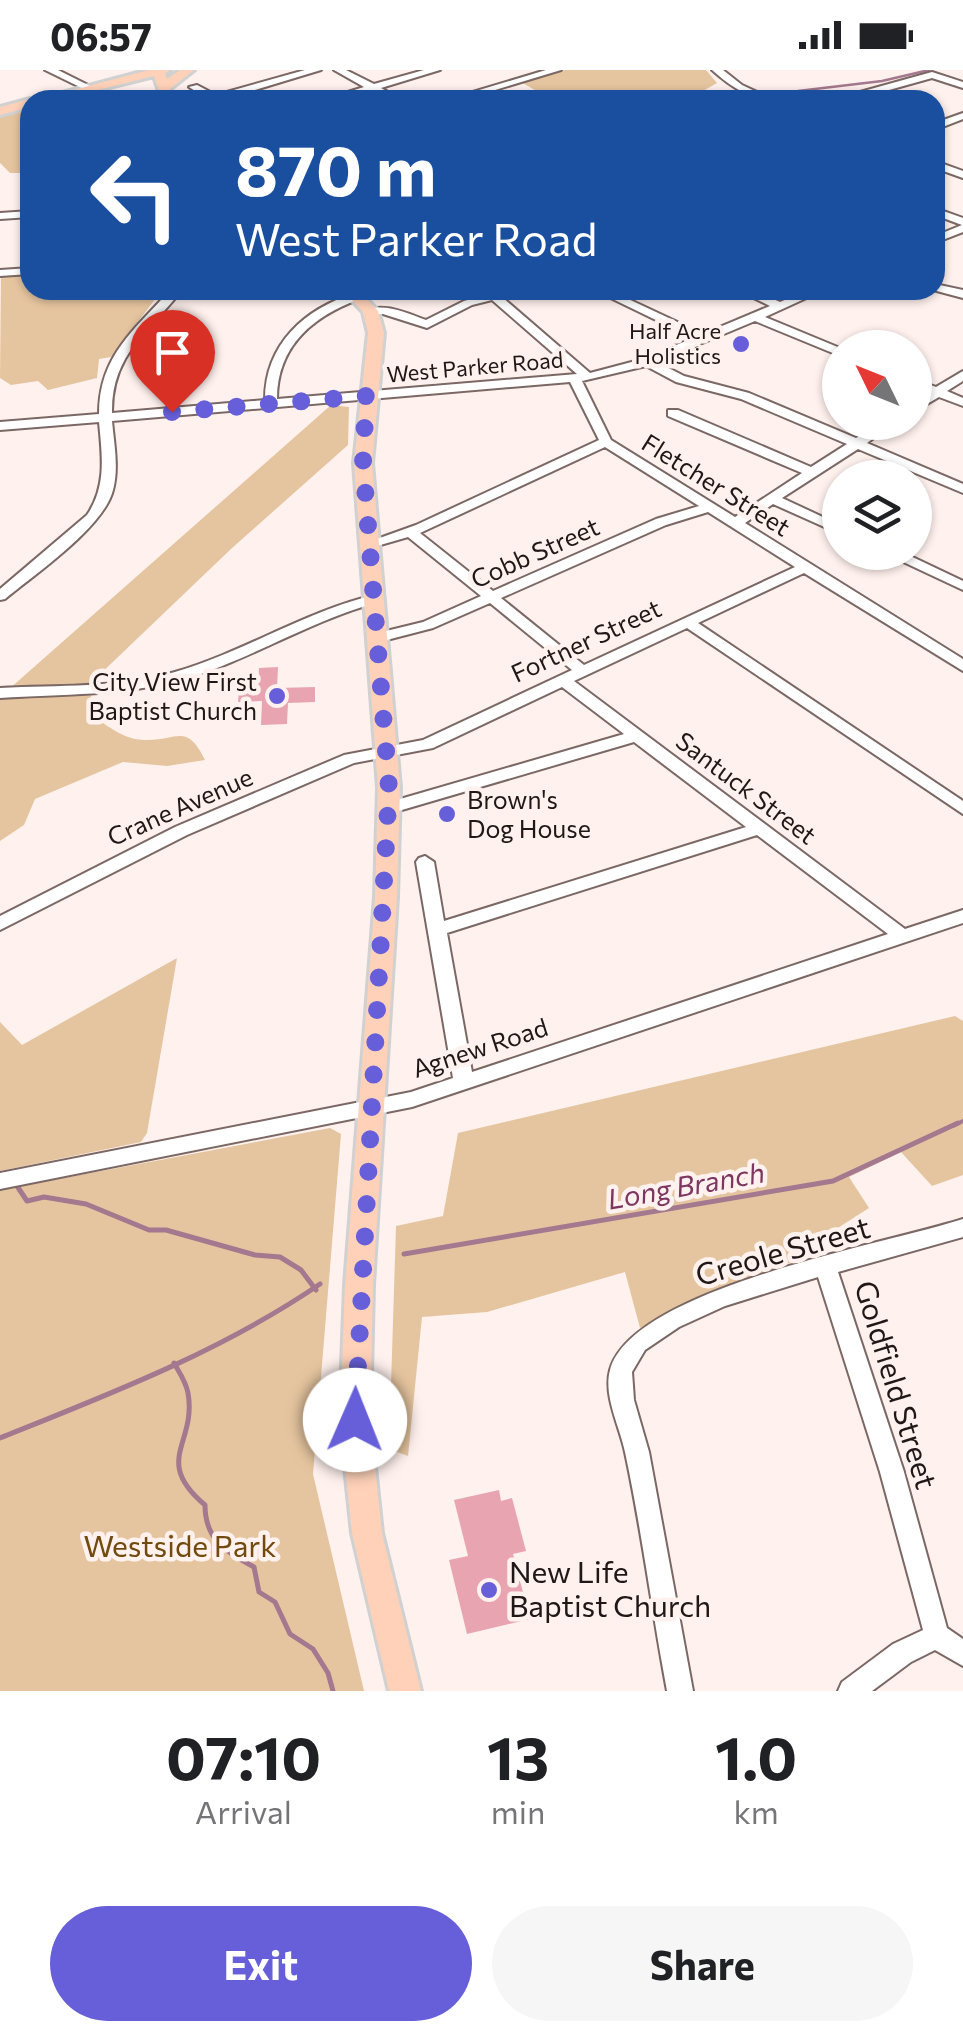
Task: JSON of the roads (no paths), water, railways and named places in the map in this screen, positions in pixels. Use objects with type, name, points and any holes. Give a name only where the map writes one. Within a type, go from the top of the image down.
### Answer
[{"type":"main road","points":[[81,90],[160,70]]},
{"type":"main road","points":[[170,90],[188,70]]},
{"type":"main road","points":[[359,300],[370,311],[376,333],[366,396],[363,463],[380,637],[388,808],[355,1420],[367,1533],[405,1691]]},
{"type":"street","points":[[50,70],[89,88]]},
{"type":"street","points":[[245,90],[316,70]]},
{"type":"street","points":[[339,70],[378,90]]},
{"type":"street","points":[[361,90],[435,70]]},
{"type":"street","points":[[518,70],[532,77]]},
{"type":"street","points":[[486,90],[556,70]]},
{"type":"street","points":[[717,70],[746,90]]},
{"type":"street","points":[[880,90],[932,75],[963,84]]},
{"type":"street","points":[[194,87],[199,90]]},
{"type":"street","points":[[0,596],[92,518],[104,503],[110,480],[108,383],[120,353],[166,300]]},
{"type":"street","points":[[270,403],[272,368],[289,339],[342,300]]},
{"type":"street","points":[[370,311],[391,312],[424,324],[483,300]]},
{"type":"street","points":[[501,300],[582,378]]},
{"type":"street","points":[[621,300],[704,339]]},
{"type":"street","points":[[766,300],[780,306]]},
{"type":"street","name":"West Parker Road","points":[[0,426],[582,378],[648,362],[794,300]]},
{"type":"street","points":[[756,316],[822,344]]},
{"type":"street","points":[[648,362],[680,380],[744,396],[963,489]]},
{"type":"street","points":[[932,396],[963,375]]},
{"type":"street","name":"Fletcher Street","points":[[582,378],[606,442],[963,666]]},
{"type":"street","points":[[932,390],[963,402]]},
{"type":"street","points":[[674,414],[812,472]]},
{"type":"street","points":[[735,522],[862,440]]},
{"type":"street","points":[[370,544],[410,532],[606,442]]},
{"type":"street","points":[[770,498],[822,522]]},
{"type":"street","name":"Cobb Street","points":[[380,637],[428,625],[661,522],[708,508]]},
{"type":"street","points":[[410,532],[581,670]]},
{"type":"street","name":"Fortner Street","points":[[388,752],[427,744],[803,568]]},
{"type":"street","points":[[928,570],[963,586]]},
{"type":"street","points":[[0,692],[169,679],[374,599]]},
{"type":"street","points":[[686,621],[963,809]]},
{"type":"street","name":"Santuck Street","points":[[561,679],[901,935]]},
{"type":"street","points":[[388,808],[635,736]]},
{"type":"street","name":"Crane Avenue","points":[[0,924],[181,831],[336,764],[388,752]]},
{"type":"street","points":[[436,930],[758,829]]},
{"type":"street","points":[[425,862],[464,1082]]},
{"type":"street","name":"Agnew Road","points":[[0,1182],[372,1108],[464,1082],[963,916]]},
{"type":"street","name":"Creole Street","points":[[680,1691],[646,1521],[637,1452],[621,1386],[621,1372],[629,1353],[660,1326],[718,1298],[906,1248],[963,1228]]},
{"type":"street","name":"Goldfield Street","points":[[826,1267],[892,1472],[937,1636]]},
{"type":"street","points":[[851,1691],[902,1653],[937,1636],[963,1654]]},
{"type":"waterway","points":[[806,90],[882,81],[929,70]]},
{"type":"waterway","name":"Long Branch","points":[[953,1126],[963,1121]]},
{"type":"waterway","name":"Long Branch","points":[[404,1254],[833,1181],[958,1123]]},
{"type":"waterway","points":[[17,1186],[27,1201],[44,1197],[86,1204],[149,1230],[166,1230],[255,1255],[280,1257],[301,1270],[314,1288]]},
{"type":"waterway","name":"Long Branch","points":[[314,1288],[320,1284]]},
{"type":"waterway","name":"Long Branch","points":[[175,1365],[244,1330],[314,1288]]},
{"type":"waterway","name":"Long Branch","points":[[0,1438],[175,1365]]},
{"type":"waterway","points":[[175,1365],[187,1389],[189,1411],[180,1451],[181,1476],[205,1505],[213,1536],[226,1550],[254,1567],[259,1592],[275,1602],[290,1634],[313,1649],[328,1673],[333,1691]]},
{"type":"place","name":"Half Acre Holistics","points":[[741,344]]},
{"type":"place","name":"City View First Baptist Church","points":[[277,696]]},
{"type":"place","name":"Brown's Dog House","points":[[447,814]]},
{"type":"place","name":"New Life Baptist Church","points":[[489,1590]]},
{"type":"park label","name":"Westside Park","points":[[180,1547]]}]
